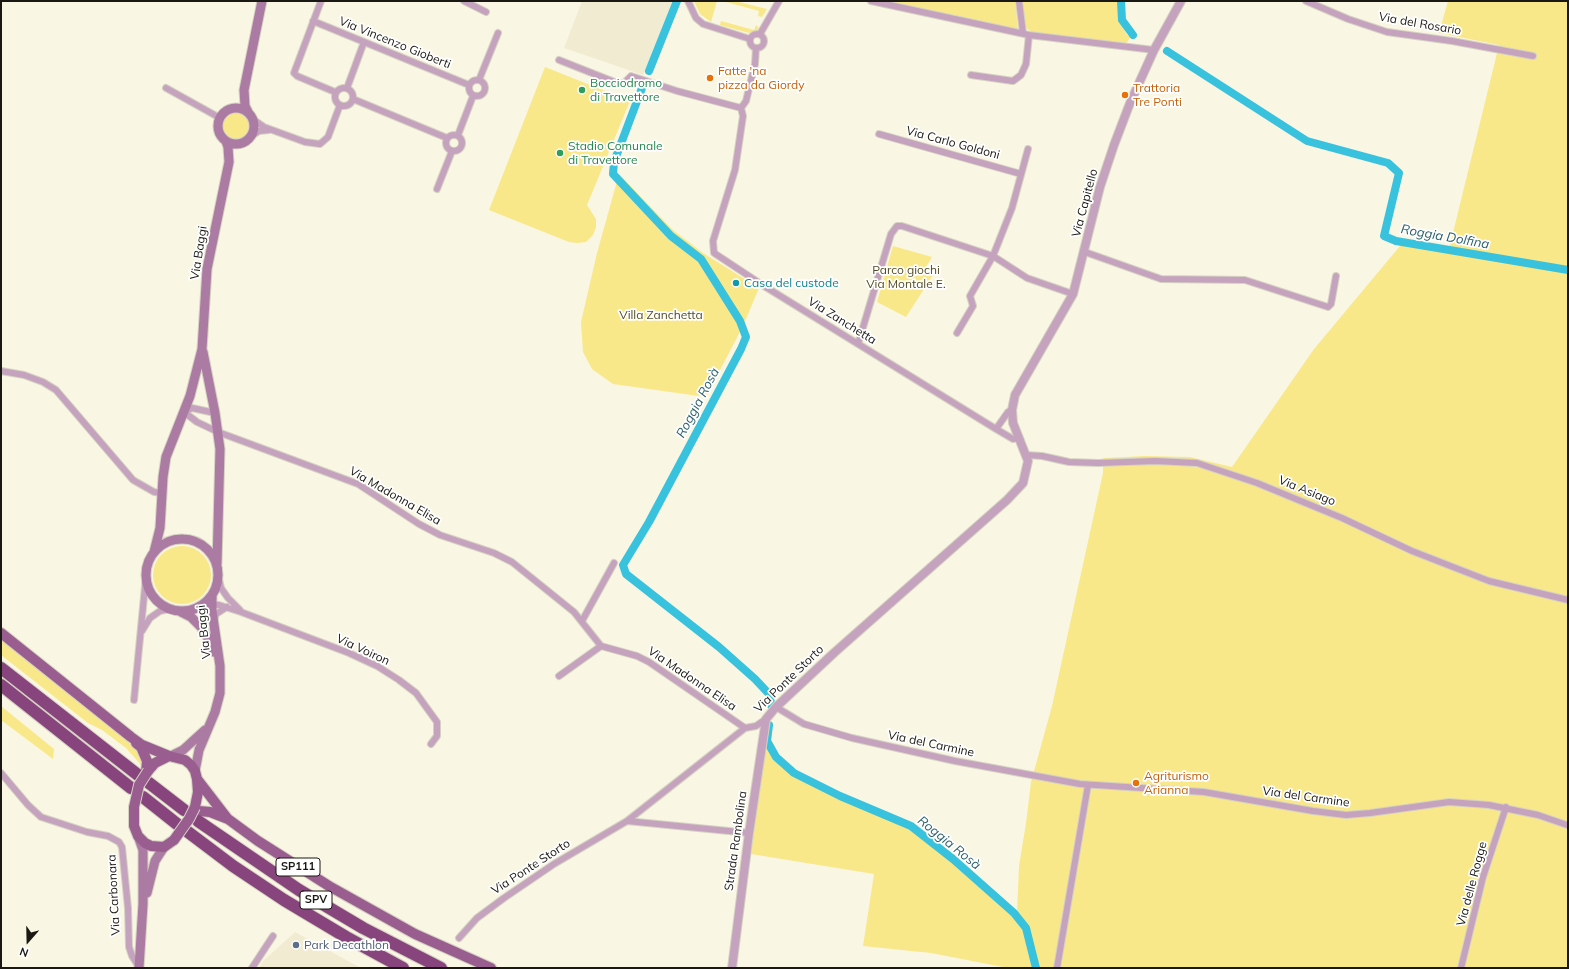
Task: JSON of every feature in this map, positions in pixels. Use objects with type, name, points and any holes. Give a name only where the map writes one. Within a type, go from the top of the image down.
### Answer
[{"type":"highway","name":"SPV","points":[[1,668],[146,774],[193,814],[299,890],[362,928],[441,968]]},
{"type":"highway","points":[[1,685],[131,788]]},
{"type":"highway","points":[[143,797],[177,824]]},
{"type":"highway","name":"SPV","points":[[188,832],[246,875],[284,900],[340,934],[403,968]]},
{"type":"main road","points":[[253,135],[255,128],[254,120],[245,106],[244,90],[262,1]]},
{"type":"main road","points":[[220,118],[232,109],[244,90]]},
{"type":"main road","points":[[232,109],[240,109],[248,112]]},
{"type":"main road","name":"Via Baggi","points":[[220,118],[219,133],[226,141],[229,162]]},
{"type":"main road","name":"Via Baggi","points":[[209,601],[188,611],[169,609],[160,604],[152,596],[148,587],[146,576],[147,568],[154,552],[160,528],[166,456],[184,412],[202,349],[207,268],[229,162],[236,148],[240,144],[250,139],[253,135]]},
{"type":"main road","points":[[226,141],[240,144]]},
{"type":"main road","name":"Via Baggi","points":[[196,775],[199,750],[215,712],[220,692],[220,666],[209,601],[217,571],[220,449],[215,413],[202,349]]},
{"type":"main road","points":[[154,552],[170,541],[190,540],[207,549],[217,571]]},
{"type":"main road","name":"Via Baggi","points":[[180,611],[191,616],[200,627],[209,640],[220,666]]},
{"type":"main road","name":"SP111","points":[[1,633],[142,745],[185,760],[228,819]]},
{"type":"main road","name":"Via Baggi","points":[[170,756],[183,750],[208,727]]},
{"type":"main road","name":"SP111","points":[[131,737],[141,747],[147,761],[146,774]]},
{"type":"main road","points":[[139,967],[143,904],[143,850],[134,826],[134,807],[139,785],[146,774],[155,763],[170,756]]},
{"type":"main road","points":[[143,904],[155,861],[164,847],[174,840],[193,814],[196,775]]},
{"type":"main road","name":"SP111","points":[[193,814],[210,812],[228,819],[284,858],[371,910],[415,934],[491,968]]},
{"type":"main road","points":[[138,836],[151,846],[164,847]]},
{"type":"street","points":[[321,1],[294,73],[297,76],[335,92]]},
{"type":"street","points":[[464,1],[486,12]]},
{"type":"street","points":[[688,1],[696,18],[703,24],[750,39]]},
{"type":"street","points":[[760,34],[778,1]]},
{"type":"street","points":[[871,1],[1026,34],[1154,50]]},
{"type":"street","points":[[970,75],[1013,81],[1021,75],[1026,64],[1026,34],[1019,1]]},
{"type":"street","name":"Via Capitello","points":[[1018,438],[1013,422],[1012,410],[1015,395],[1073,294],[1085,252],[1100,187],[1114,145],[1130,103],[1154,50],[1181,1]]},
{"type":"street","name":"Via del Rosario","points":[[1306,1],[1348,19],[1387,32],[1452,41],[1533,56]]},
{"type":"street","name":"Via Vincenzo Gioberti","points":[[313,21],[469,85]]},
{"type":"street","points":[[479,80],[498,33]]},
{"type":"street","points":[[754,34],[760,34],[764,38],[764,42],[760,47],[756,48],[751,45],[750,39],[754,34]]},
{"type":"street","points":[[347,88],[364,42]]},
{"type":"street","name":"Via Zanchetta","points":[[756,48],[755,64],[746,102],[741,108],[743,116],[735,170],[713,241],[714,253],[724,261],[996,429],[1013,439],[1018,438]]},
{"type":"street","points":[[559,60],[617,83],[624,83],[631,76],[677,91],[741,108]]},
{"type":"street","points":[[479,80],[484,83],[485,91],[479,96],[473,96],[469,90],[469,85],[473,81],[479,80]]},
{"type":"street","points":[[166,88],[220,118]]},
{"type":"street","points":[[340,106],[335,100],[335,92],[339,88],[347,88],[351,91],[353,99]]},
{"type":"street","points":[[458,135],[473,96]]},
{"type":"street","points":[[340,106],[346,106],[353,99]]},
{"type":"street","points":[[353,99],[446,138]]},
{"type":"street","points":[[254,120],[273,130],[305,142],[320,144],[328,137],[340,106]]},
{"type":"street","points":[[253,135],[259,131],[273,130]]},
{"type":"street","points":[[446,138],[452,134],[458,135],[462,140],[462,145],[458,150],[452,151]]},
{"type":"street","name":"Via Carlo Goldoni","points":[[879,134],[1021,174]]},
{"type":"street","points":[[446,138],[446,145],[452,151]]},
{"type":"street","points":[[957,333],[973,306],[970,296],[993,256],[1012,208],[1028,149]]},
{"type":"street","points":[[437,188],[452,151]]},
{"type":"street","points":[[858,344],[891,234],[897,226],[902,226],[993,256],[1028,278],[1073,294]]},
{"type":"street","points":[[1085,252],[1161,279],[1245,280],[1328,308],[1331,304],[1336,276]]},
{"type":"street","points":[[1,371],[24,375],[43,382],[56,390],[133,480],[154,492],[162,493]]},
{"type":"street","points":[[184,412],[192,408],[215,413]]},
{"type":"street","name":"Via Capitello","points":[[996,429],[1008,412],[1012,410]]},
{"type":"street","name":"Via Madonna Elisa","points":[[184,412],[197,422],[218,432],[358,484],[419,524],[440,535],[494,553],[512,562],[537,581],[582,621],[602,646],[637,656],[649,662],[745,728]]},
{"type":"street","name":"Via Ponte Storto","points":[[458,938],[478,918],[504,898],[554,864],[627,821],[745,728],[756,726],[766,719],[776,707],[835,652],[1015,493],[1023,483],[1028,461],[1018,438]]},
{"type":"street","name":"Via Asiago","points":[[1026,455],[1042,456],[1069,462],[1098,463],[1155,461],[1197,463],[1257,483],[1342,518],[1412,551],[1489,581],[1568,600]]},
{"type":"street","points":[[582,621],[614,563]]},
{"type":"street","name":"Via Voiron","points":[[217,571],[221,588],[241,612]]},
{"type":"street","name":"Via Baggi","points":[[134,700],[146,576]]},
{"type":"street","name":"Via Voiron","points":[[209,601],[349,654],[377,666],[399,680],[416,693],[437,722],[437,736],[431,744]]},
{"type":"street","points":[[213,621],[216,614],[227,607]]},
{"type":"street","points":[[141,632],[150,618],[160,611],[169,609]]},
{"type":"street","points":[[559,676],[602,646]]},
{"type":"street","name":"Via del Carmine","points":[[776,707],[804,724],[852,738],[955,761],[1088,785],[1204,792],[1313,811],[1346,815],[1449,802],[1506,807],[1538,815],[1567,825]]},
{"type":"street","name":"Strada Rambolina","points":[[732,968],[749,833],[766,719]]},
{"type":"street","name":"Via Carbonara","points":[[1,773],[28,805],[41,817],[87,832],[108,836],[119,842],[122,847],[128,908],[127,937],[132,956],[139,967]]},
{"type":"street","points":[[1057,968],[1088,785]]},
{"type":"street","name":"Via delle Rogge","points":[[1461,968],[1474,919],[1483,876],[1506,807]]},
{"type":"street","points":[[627,821],[749,833]]},
{"type":"street","points":[[252,968],[273,936]]},
{"type":"shaded area","points":[[582,1],[674,1],[643,75],[564,48]]},
{"type":"shaded area","name":"Park Decathlon","points":[[295,932],[361,968],[259,968],[263,961]]},
{"type":"green space","points":[[694,1],[717,1],[711,22],[700,14]]},
{"type":"green space","points":[[735,1],[767,9],[762,17],[758,16],[759,11],[726,2]]},
{"type":"green space","points":[[875,1],[1015,1],[1018,28],[1017,30]]},
{"type":"green space","points":[[1022,1],[1122,1],[1123,28],[1127,35],[1131,37],[1124,46],[1034,34],[1026,28]]},
{"type":"green space","points":[[1448,1],[1568,1],[1568,968],[1008,968],[931,953],[863,946],[874,874],[751,854],[763,744],[772,741],[778,755],[784,762],[802,775],[910,823],[924,832],[1017,913],[1019,866],[1031,782],[1052,706],[1103,473],[1103,458],[1145,456],[1190,457],[1232,467],[1314,349],[1405,240],[1449,249],[1499,45],[1439,33]]},
{"type":"green space","points":[[721,21],[754,30],[756,25],[759,28],[757,31],[749,33],[720,25]]},
{"type":"green space","name":"Stadio Comunale di Travettore","points":[[545,67],[630,101],[587,205],[596,219],[596,227],[593,235],[586,242],[569,242],[489,210]]},
{"type":"green space","points":[[236,113],[245,117],[249,126],[245,135],[236,139],[227,135],[223,126],[227,117]]},
{"type":"green space","name":"Villa Zanchetta","points":[[619,174],[673,230],[703,253],[759,288],[743,326],[706,397],[613,384],[592,369],[583,352],[581,322],[597,253]]},
{"type":"green space","name":"Parco giochi Via Montale E.","points":[[893,246],[932,257],[926,267],[935,272],[906,317],[877,302]]},
{"type":"green space","points":[[182,546],[193,548],[206,559],[209,564],[211,575],[209,586],[198,599],[193,602],[182,604],[171,602],[158,591],[155,586],[153,575],[155,564],[166,551],[171,548]]},
{"type":"green space","points":[[1,640],[129,742],[143,759],[143,767],[126,748],[102,730],[88,723],[1,655]]},
{"type":"green space","points":[[1,706],[54,749],[53,759],[1,720]]},
{"type":"waterway","name":"Roggia Rosà","points":[[649,71],[677,1]]},
{"type":"waterway","name":"Roggia Dolfina","points":[[1121,1],[1122,20],[1133,35]]},
{"type":"waterway","name":"Roggia Dolfina","points":[[1167,51],[1307,141],[1388,163],[1399,173],[1384,236],[1396,241],[1568,270]]},
{"type":"waterway","name":"Roggia Rosà","points":[[642,88],[614,162],[613,174],[671,236],[701,259],[740,321],[746,337],[649,522],[623,565],[626,574],[719,647],[755,679],[770,695],[771,705]]},
{"type":"waterway","name":"Roggia Rosà","points":[[769,725],[767,741],[776,757],[794,773],[840,796],[911,826],[953,859],[1014,913],[1026,928],[1036,968]]},
{"type":"place","name":"Fatte 'na pizza da Giordy","points":[[710,78]]},
{"type":"place","name":"Bocciodromo di Travettore","points":[[582,90]]},
{"type":"place","name":"Trattoria Tre Ponti","points":[[1125,95]]},
{"type":"place","name":"Stadio Comunale di Travettore","points":[[560,153]]},
{"type":"place","name":"Casa del custode","points":[[736,283]]},
{"type":"place","name":"Agriturismo Arianna","points":[[1136,783]]},
{"type":"place","name":"Park Decathlon","points":[[296,945]]}]
